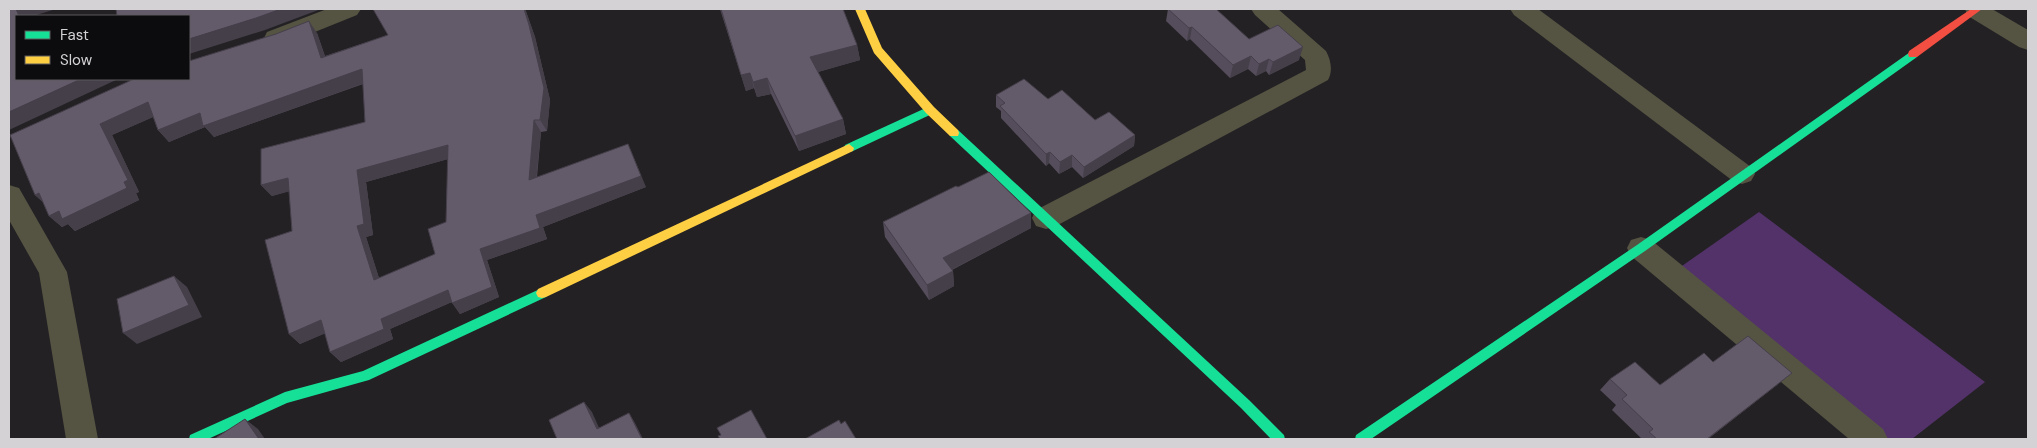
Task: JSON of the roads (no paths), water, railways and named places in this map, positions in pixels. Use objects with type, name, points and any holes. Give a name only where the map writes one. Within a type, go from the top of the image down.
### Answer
[{"type":"street","points":[[258,44],[349,9]]},
{"type":"street","points":[[860,9],[878,50],[930,110],[1245,404],[1279,439]]},
{"type":"street","points":[[1046,218],[1319,74],[1317,57],[1263,9]]},
{"type":"street","points":[[1522,9],[1742,174]]},
{"type":"street","points":[[1361,439],[1641,248],[1742,174],[1976,9],[2028,41]]},
{"type":"street","points":[[195,439],[285,398],[365,376],[930,110]]},
{"type":"street","points":[[9,196],[53,272],[82,439]]},
{"type":"street","points":[[1641,248],[1872,439]]}]
